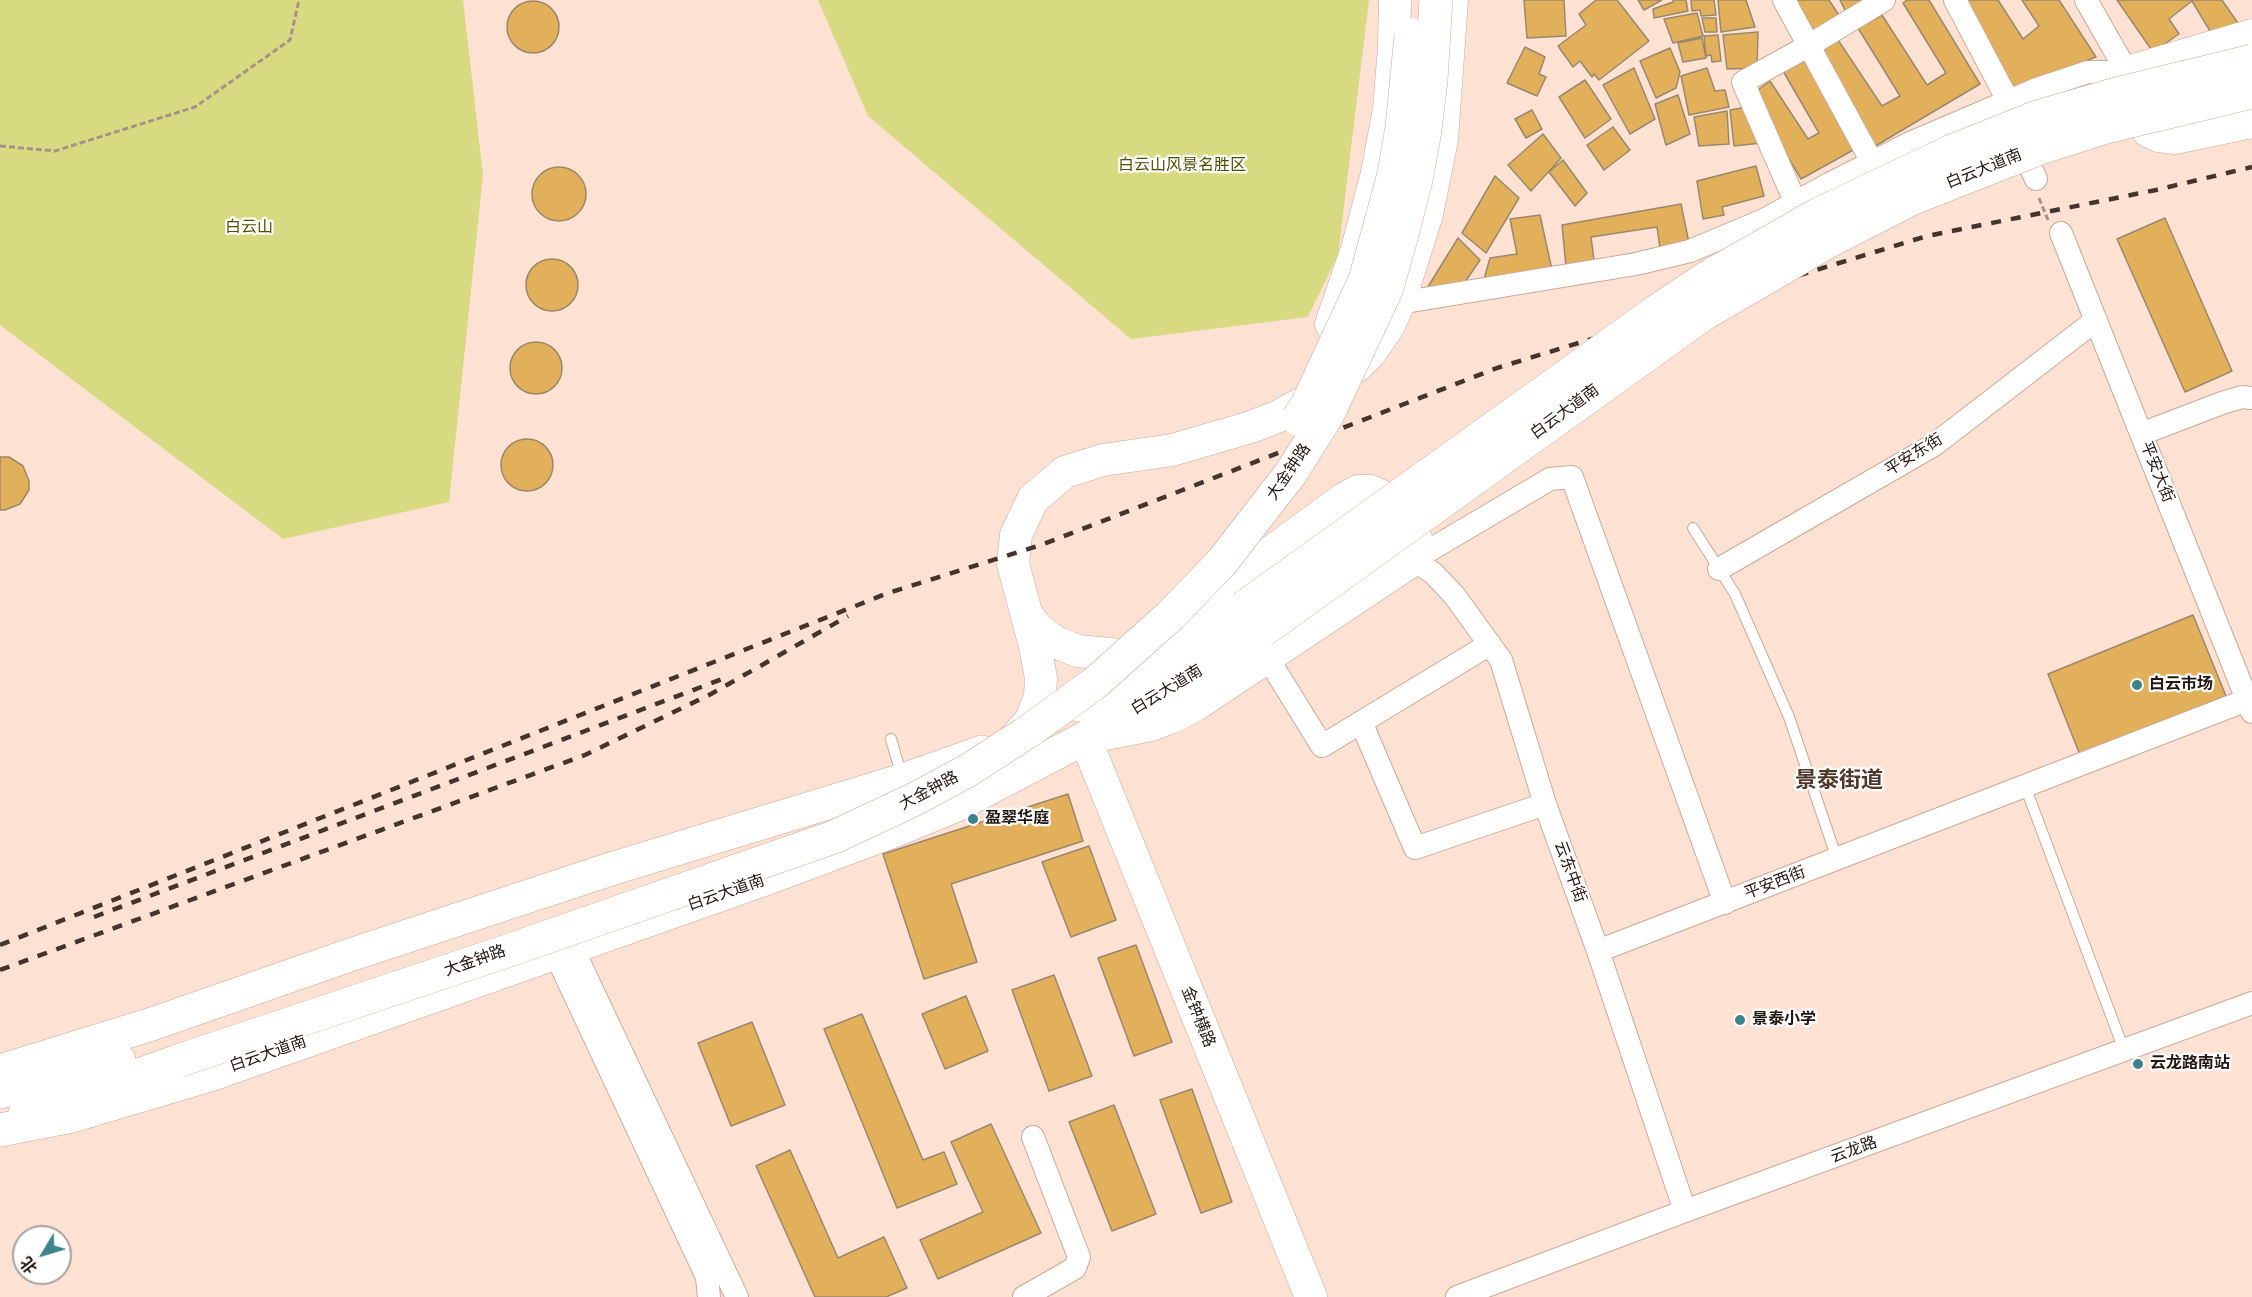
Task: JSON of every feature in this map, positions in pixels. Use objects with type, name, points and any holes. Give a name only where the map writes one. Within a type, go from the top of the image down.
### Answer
[{"type":"main road","name":"大金钟路","points":[[0,1125],[175,1052],[544,916],[827,817],[944,761],[1017,716],[1089,662],[1165,592],[1227,521],[1267,468],[1308,402],[1327,364],[1365,280],[1394,174],[1408,77],[1413,0]]},
{"type":"main road","name":"大金钟路","points":[[0,1092],[97,1067],[175,1052],[504,952],[834,837],[915,799],[967,771],[1026,733],[1094,684],[1171,615],[1222,562],[1291,472],[1328,414],[1387,288],[1416,180],[1431,80],[1436,0]]},
{"type":"main road","name":"白云大道南","points":[[0,1071],[152,1024],[606,870],[903,780],[968,757],[1016,736],[1113,687],[1258,632],[1657,311],[1708,277],[1817,215],[1942,155],[2037,117],[2116,94],[2252,61]]},
{"type":"main road","name":"白云大道南","points":[[0,1130],[72,1116],[172,1087],[768,878],[923,820],[959,804],[1085,738],[1190,677],[1258,632],[1702,315],[1806,254],[1911,200],[2043,147],[2106,127],[2252,92]]},
{"type":"street","points":[[1277,417],[1295,400],[1316,365],[1357,249],[1377,173],[1389,109],[1395,46],[1395,0]]},
{"type":"street","points":[[1016,736],[1031,720],[1040,696],[1041,678],[1035,646],[1013,564],[1016,535],[1033,500],[1065,472],[1103,460],[1172,450],[1277,417],[1339,382],[1371,352],[1388,327],[1400,303],[1427,214],[1442,139],[1452,0]]},
{"type":"street","points":[[1784,0],[1872,162]]},
{"type":"street","points":[[1790,190],[1743,82],[1884,0]]},
{"type":"street","points":[[1955,0],[2002,98],[2036,179]]},
{"type":"street","points":[[2086,0],[2127,72],[2136,115],[2148,130],[2158,136],[2175,138],[2252,122]]},
{"type":"street","points":[[1400,303],[1636,264],[1690,251],[1764,220],[1872,162],[1952,125],[2002,98],[2088,72],[2127,72],[2252,35]]},
{"type":"street","name":"平安大街","points":[[2061,233],[2250,706]]},
{"type":"street","name":"平安东街","points":[[1719,569],[1934,445],[2096,320]]},
{"type":"street","points":[[2141,434],[2222,403],[2242,397],[2252,398]]},
{"type":"street","name":"平安西街","points":[[1413,560],[1550,479],[1572,477],[1725,903],[2025,786],[2250,706]]},
{"type":"street","points":[[1016,736],[1081,692],[1345,498],[1358,491],[1370,490],[1384,497],[1399,513],[1416,538],[1417,549],[1413,560],[1258,632],[1322,746],[1490,644]]},
{"type":"street","name":"云东中街","points":[[1413,560],[1433,573],[1454,595],[1501,660],[1545,804],[1598,951],[1685,1211]]},
{"type":"street","points":[[1027,615],[1038,629],[1055,642],[1078,651],[1129,656]]},
{"type":"street","points":[[1361,722],[1415,848],[1545,804]]},
{"type":"street","name":"金钟横路","points":[[1085,738],[1311,1297]]},
{"type":"street","points":[[1598,951],[1725,903]]},
{"type":"street","points":[[563,950],[707,1277],[709,1297]]},
{"type":"street","points":[[563,950],[737,1297]]},
{"type":"street","name":"云龙路","points":[[1457,1297],[2252,1003]]},
{"type":"street","points":[[1024,1297],[1075,1268],[1079,1257],[1033,1137]]},
{"type":"lane","points":[[1693,528],[1735,594],[1789,717],[1837,859]]},
{"type":"lane","points":[[891,740],[903,780]]},
{"type":"lane","points":[[2025,786],[2124,1050]]},
{"type":"path","points":[[0,146],[55,151],[195,107],[290,40],[298,0]]},
{"type":"green space","name":"白云山","points":[[0,0],[463,0],[483,175],[449,502],[283,539],[0,325]]},
{"type":"green space","name":"白云山风景名胜区","points":[[818,0],[1369,0],[1338,255],[1308,317],[1131,339],[868,116]]},
{"type":"building","points":[[1524,0],[1564,0],[1566,36],[1527,38]]},
{"type":"building","points":[[1596,0],[1617,0],[1649,41],[1599,80],[1594,74],[1592,77],[1580,61],[1573,67],[1558,46],[1586,25],[1579,14]]},
{"type":"building","points":[[1638,0],[1662,0],[1644,10]]},
{"type":"building","points":[[1673,0],[1686,0],[1688,11],[1654,18],[1653,9],[1673,2]]},
{"type":"building","points":[[1691,0],[1714,0],[1716,15],[1701,16],[1700,10],[1692,11]]},
{"type":"building","points":[[1718,0],[1746,0],[1755,27],[1721,32]]},
{"type":"building","points":[[1793,0],[1829,0],[1842,20],[1812,38]]},
{"type":"building","points":[[1840,0],[1878,0],[1848,16]]},
{"type":"building","points":[[1907,0],[1929,0],[1980,84],[1872,148],[1817,51],[1838,40],[1882,106],[1900,96],[1858,28],[1882,15],[1927,85],[1946,73],[1903,3]]},
{"type":"building","points":[[1961,0],[1998,0],[2023,39],[2039,26],[2022,0],[2059,0],[2096,57],[2012,89]]},
{"type":"building","points":[[2117,0],[2222,0],[2240,26],[2216,41],[2192,1],[2169,19],[2179,34],[2153,52]]},
{"type":"building","points":[[528,1],[538,1],[552,8],[559,27],[552,46],[538,53],[528,53],[518,49],[511,42],[507,32],[507,22],[511,12],[518,5]]},
{"type":"building","points":[[1697,13],[1703,36],[1673,43],[1664,19]]},
{"type":"building","points":[[1702,18],[1716,18],[1717,32],[1705,32]]},
{"type":"building","points":[[1758,32],[1757,68],[1727,69],[1723,35]]},
{"type":"building","points":[[1718,35],[1721,61],[1712,62],[1711,55],[1706,56],[1704,36]]},
{"type":"building","points":[[1702,38],[1706,58],[1683,62],[1678,43]]},
{"type":"building","points":[[1525,47],[1545,57],[1539,74],[1546,77],[1537,96],[1507,83]]},
{"type":"building","points":[[1670,48],[1680,72],[1676,88],[1656,98],[1640,61]]},
{"type":"building","points":[[1804,61],[1857,148],[1801,179],[1751,95],[1770,81],[1808,139],[1819,133],[1783,71]]},
{"type":"building","points":[[1634,68],[1655,119],[1630,134],[1603,85]]},
{"type":"building","points":[[1707,68],[1715,91],[1725,90],[1729,107],[1689,115],[1681,76]]},
{"type":"building","points":[[1585,80],[1611,119],[1585,138],[1559,97]]},
{"type":"building","points":[[1678,95],[1690,134],[1666,145],[1655,104]]},
{"type":"building","points":[[1747,107],[1761,143],[1734,146],[1730,110]]},
{"type":"building","points":[[1532,110],[1542,129],[1526,138],[1515,119]]},
{"type":"building","points":[[1727,111],[1729,144],[1699,146],[1694,117]]},
{"type":"building","points":[[1613,127],[1630,150],[1604,170],[1587,145]]},
{"type":"building","points":[[1543,134],[1561,158],[1531,191],[1508,165]]},
{"type":"building","points":[[1563,160],[1587,193],[1575,206],[1549,172]]},
{"type":"building","points":[[1756,166],[1764,196],[1722,207],[1724,215],[1703,219],[1697,181]]},
{"type":"building","points":[[559,167],[578,175],[586,194],[578,213],[559,221],[540,213],[532,194],[540,175]]},
{"type":"building","points":[[1495,176],[1519,198],[1486,253],[1462,233]]},
{"type":"building","points":[[1681,204],[1689,243],[1660,248],[1657,227],[1591,237],[1594,260],[1566,266],[1562,225]]},
{"type":"building","points":[[1540,215],[1552,270],[1483,283],[1490,258],[1517,254],[1510,219]]},
{"type":"building","points":[[2165,218],[2232,371],[2185,392],[2117,239]]},
{"type":"building","points":[[1458,238],[1480,260],[1461,288],[1426,290]]},
{"type":"building","points":[[547,259],[557,259],[571,266],[578,285],[571,304],[557,311],[547,311],[537,307],[530,300],[526,290],[526,280],[530,270],[537,263]]},
{"type":"building","points":[[531,342],[541,342],[555,349],[562,368],[555,387],[541,394],[531,394],[521,390],[514,383],[510,373],[510,363],[514,353],[521,346]]},
{"type":"building","points":[[522,439],[532,439],[546,446],[553,465],[546,484],[532,491],[522,491],[512,487],[505,480],[501,470],[501,460],[505,450],[512,443]]},
{"type":"building","points":[[0,457],[9,457],[23,466],[29,481],[29,490],[20,504],[5,510],[0,510]]},
{"type":"building","name":"白云市场","points":[[2193,615],[2226,696],[2080,755],[2048,674]]},
{"type":"building","points":[[1068,794],[1083,841],[951,884],[977,962],[924,979],[883,854]]},
{"type":"building","points":[[1089,846],[1116,920],[1071,937],[1042,862]]},
{"type":"building","points":[[1136,945],[1172,1042],[1134,1056],[1098,958]]},
{"type":"building","points":[[1054,975],[1092,1076],[1049,1091],[1012,990]]},
{"type":"building","points":[[966,996],[988,1051],[945,1069],[922,1014]]},
{"type":"building","points":[[862,1014],[923,1160],[944,1152],[957,1184],[897,1208],[824,1029]]},
{"type":"building","points":[[752,1022],[785,1105],[731,1126],[698,1043]]},
{"type":"building","points":[[1192,1089],[1232,1202],[1201,1213],[1160,1100]]},
{"type":"building","points":[[1114,1105],[1156,1214],[1112,1231],[1069,1122]]},
{"type":"building","points":[[991,1124],[1041,1233],[938,1279],[920,1240],[983,1212],[951,1142]]},
{"type":"building","points":[[790,1150],[838,1258],[884,1237],[907,1288],[886,1297],[815,1297],[756,1166]]},
{"type":"railway","points":[[0,945],[888,593],[1041,545],[1497,368],[1927,236],[2156,190],[2252,167]]},
{"type":"railway","points":[[0,970],[585,755],[711,694],[848,616]]},
{"type":"railway","points":[[94,917],[725,678]]},
{"type":"place","name":"白云市场","points":[[2137,685]]},
{"type":"place","name":"盈翠华庭","points":[[973,819]]},
{"type":"place","name":"景泰小学","points":[[1740,1020]]},
{"type":"place","name":"云龙路南站","points":[[2138,1064]]},
{"type":"district","name":"景泰街道","points":[[1839,781]]}]
